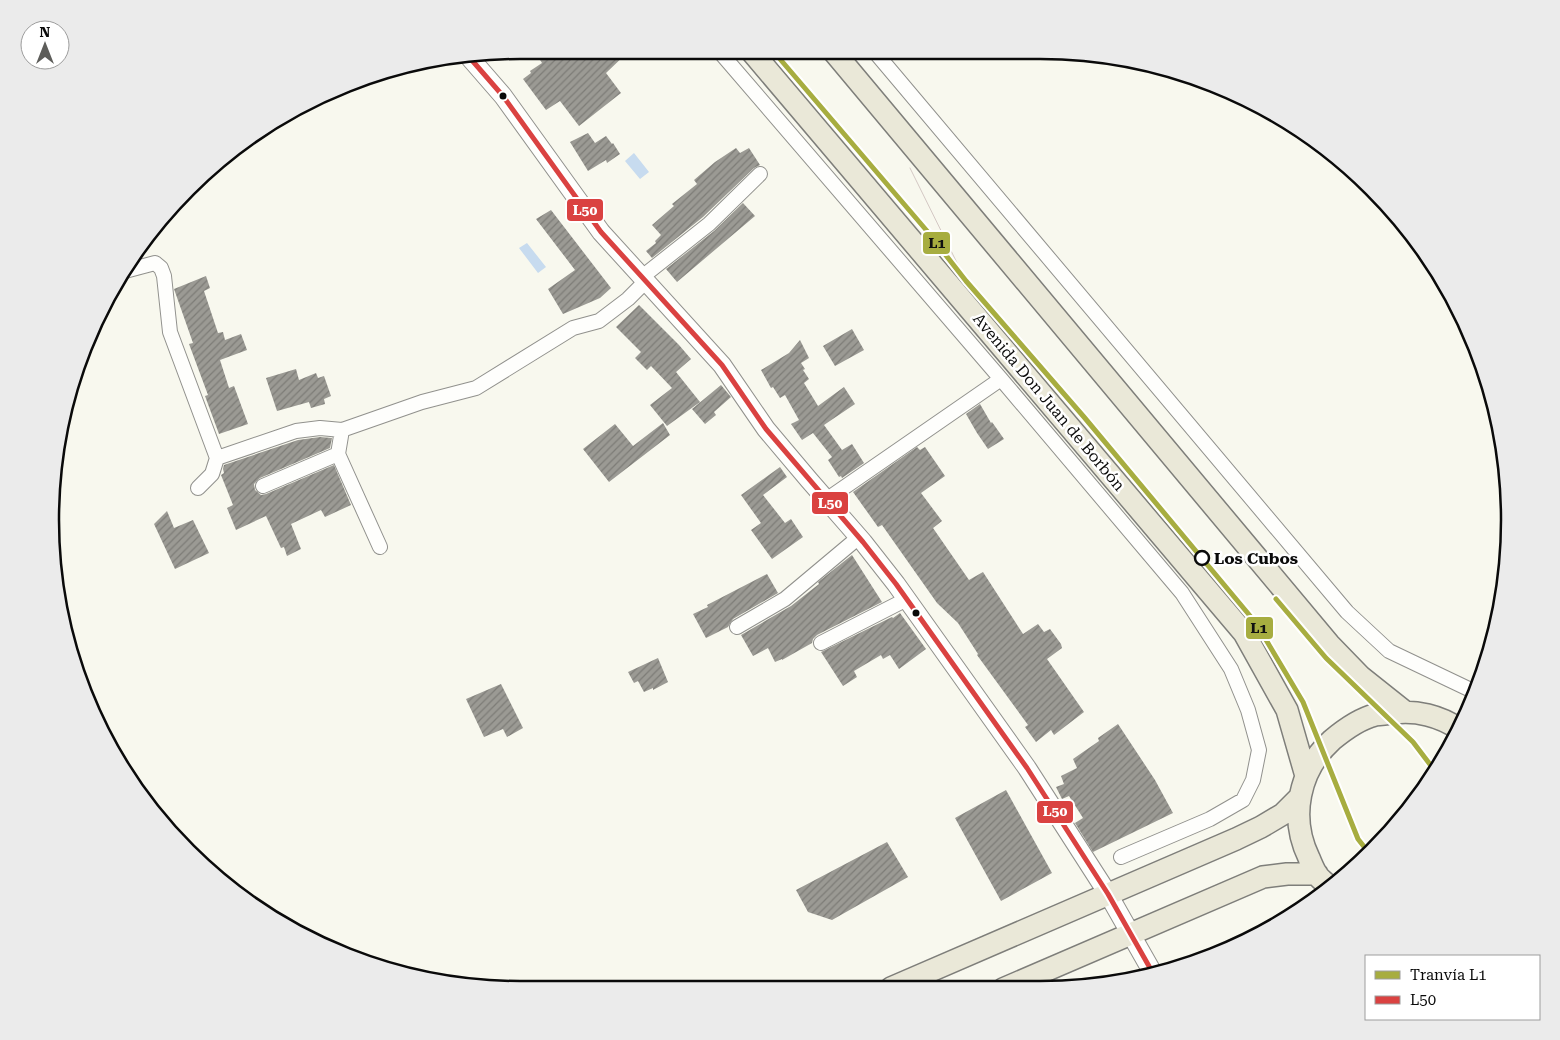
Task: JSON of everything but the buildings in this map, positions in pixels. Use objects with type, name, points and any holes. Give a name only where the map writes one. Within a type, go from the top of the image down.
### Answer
[{"type":"main road","name":"Avenida Don Juan de Borbón","points":[[758,59],[1244,633],[1287,710],[1306,776]]},
{"type":"main road","points":[[840,59],[1329,644],[1361,677],[1405,712]]},
{"type":"main road","points":[[1324,881],[1303,846],[1299,828],[1299,798],[1306,776],[1322,750],[1346,728],[1374,715],[1405,712],[1429,715],[1453,725]]},
{"type":"main road","points":[[907,981],[1261,827],[1283,814],[1299,798]]},
{"type":"main road","points":[[1021,981],[1263,877],[1286,874],[1324,881]]},
{"type":"street","points":[[726,59],[1002,379],[1182,593],[1231,669],[1248,710],[1259,750],[1253,780],[1242,800],[1210,819],[1121,857]]},
{"type":"street","points":[[881,59],[1347,612],[1389,651],[1469,689]]},
{"type":"street","points":[[473,62],[503,96],[601,232],[722,365],[766,429],[859,537],[907,599],[1027,768],[1108,894],[1150,968]]},
{"type":"street","points":[[217,458],[296,431],[320,428],[342,430],[422,402],[476,388],[573,328],[599,321],[628,299],[644,279],[709,224],[760,174]]},
{"type":"street","points":[[132,270],[155,263],[161,268],[164,276],[170,332],[217,458],[212,474],[198,488]]},
{"type":"street","points":[[826,500],[1002,379]]},
{"type":"street","points":[[342,430],[338,454],[380,547]]},
{"type":"street","points":[[263,486],[338,454]]},
{"type":"street","points":[[737,627],[785,598],[859,537]]},
{"type":"street","points":[[821,642],[907,599]]},
{"type":"water","points":[[634,153],[649,172],[640,179],[625,161]]},
{"type":"water","points":[[527,243],[546,267],[538,273],[519,248]]},
{"type":"tram line","name":"L1","points":[[780,59],[1256,623],[1303,702],[1358,839],[1365,847]]},
{"type":"tram line","points":[[910,168],[966,281]]},
{"type":"tram line","name":"L1","points":[[1276,599],[1326,658],[1413,742],[1431,765]]},
{"type":"transit line","name":"L50","points":[[473,62],[503,96],[601,232],[722,365],[766,429],[863,542],[896,584],[1027,768],[1108,894],[1150,968]]},
{"type":"place","name":"Los Cubos","points":[[1202,558]]}]
